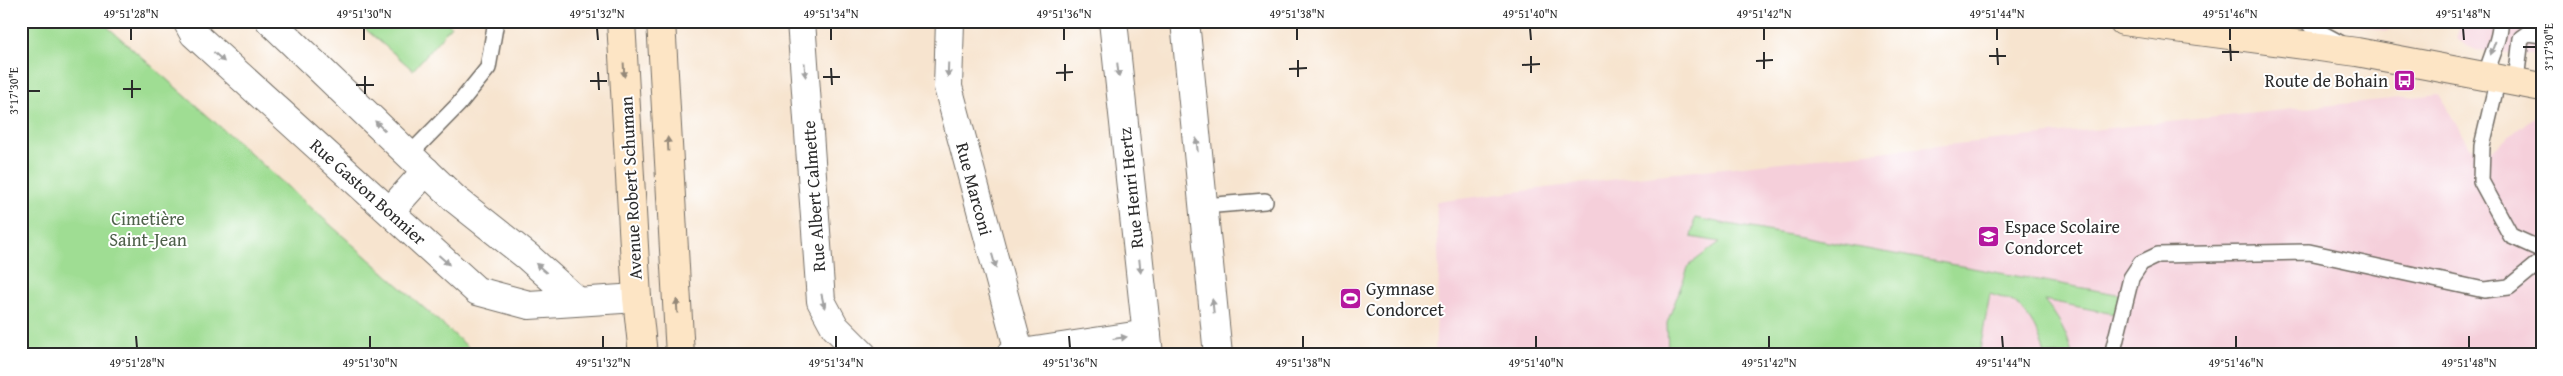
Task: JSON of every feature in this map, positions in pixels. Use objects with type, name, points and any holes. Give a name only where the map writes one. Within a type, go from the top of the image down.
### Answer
[{"type":"main road","name":"Avenue Robert Schuman","points":[[621,21],[637,298],[643,355]]},
{"type":"main road","points":[[662,21],[680,355]]},
{"type":"main road","points":[[2122,21],[2188,25],[2357,52],[2510,80]]},
{"type":"street","name":"Rue Gaston Bonnier","points":[[187,21],[194,34],[477,291],[529,305],[578,300],[637,298]]},
{"type":"street","points":[[270,21],[455,199],[528,257],[578,300]]},
{"type":"street","name":"Rue Albert Calmette","points":[[801,21],[821,301],[835,327],[863,355]]},
{"type":"street","name":"Rue Marconi","points":[[950,21],[948,87],[1017,354]]},
{"type":"street","name":"Rue Henri Hertz","points":[[1113,21],[1148,344]]},
{"type":"street","points":[[1185,21],[1218,355]]},
{"type":"street","points":[[390,211],[418,163]]},
{"type":"street","points":[[1017,354],[1148,344]]},
{"type":"lane","points":[[418,163],[458,105],[488,68],[496,21]]},
{"type":"lane","points":[[2307,21],[2314,29],[2357,52]]},
{"type":"lane","points":[[2536,21],[2542,22]]},
{"type":"lane","points":[[2503,24],[2489,60],[2510,80]]},
{"type":"lane","points":[[2542,35],[2528,33],[2521,38],[2510,80],[2482,146],[2481,181],[2511,236],[2542,250]]},
{"type":"lane","points":[[1204,206],[1265,201]]},
{"type":"lane","points":[[2112,355],[2131,278],[2141,263],[2158,255],[2308,252],[2484,290],[2509,287],[2542,260]]},
{"type":"shaded area","points":[[2331,21],[2401,21],[2388,31]]},
{"type":"shaded area","points":[[2461,21],[2542,21],[2542,56],[2476,50],[2456,39]]},
{"type":"shaded area","name":"Espace Scolaire Condorcet","points":[[2439,94],[2469,147],[2492,150],[2536,115],[2542,118],[2542,355],[1435,355],[1439,273],[1436,202],[1617,179]]},
{"type":"green space","name":"Cimetière Saint-Jean","points":[[21,21],[101,21],[477,355],[21,355]]},
{"type":"green space","points":[[356,21],[446,21],[451,26],[413,70]]},
{"type":"green space","points":[[1695,218],[2122,295],[2119,315],[2044,300],[2061,325],[2068,339],[2072,355],[2045,355],[2037,333],[2024,312],[2011,301],[1990,294],[1979,355],[1668,355],[1667,323],[1689,265],[1720,242],[1691,237]]},
{"type":"place","name":"Route de Bohain","points":[[2404,81]]},
{"type":"place","name":"Espace Scolaire Condorcet","points":[[1989,237]]},
{"type":"place","name":"Gymnase Condorcet","points":[[1350,299]]}]
